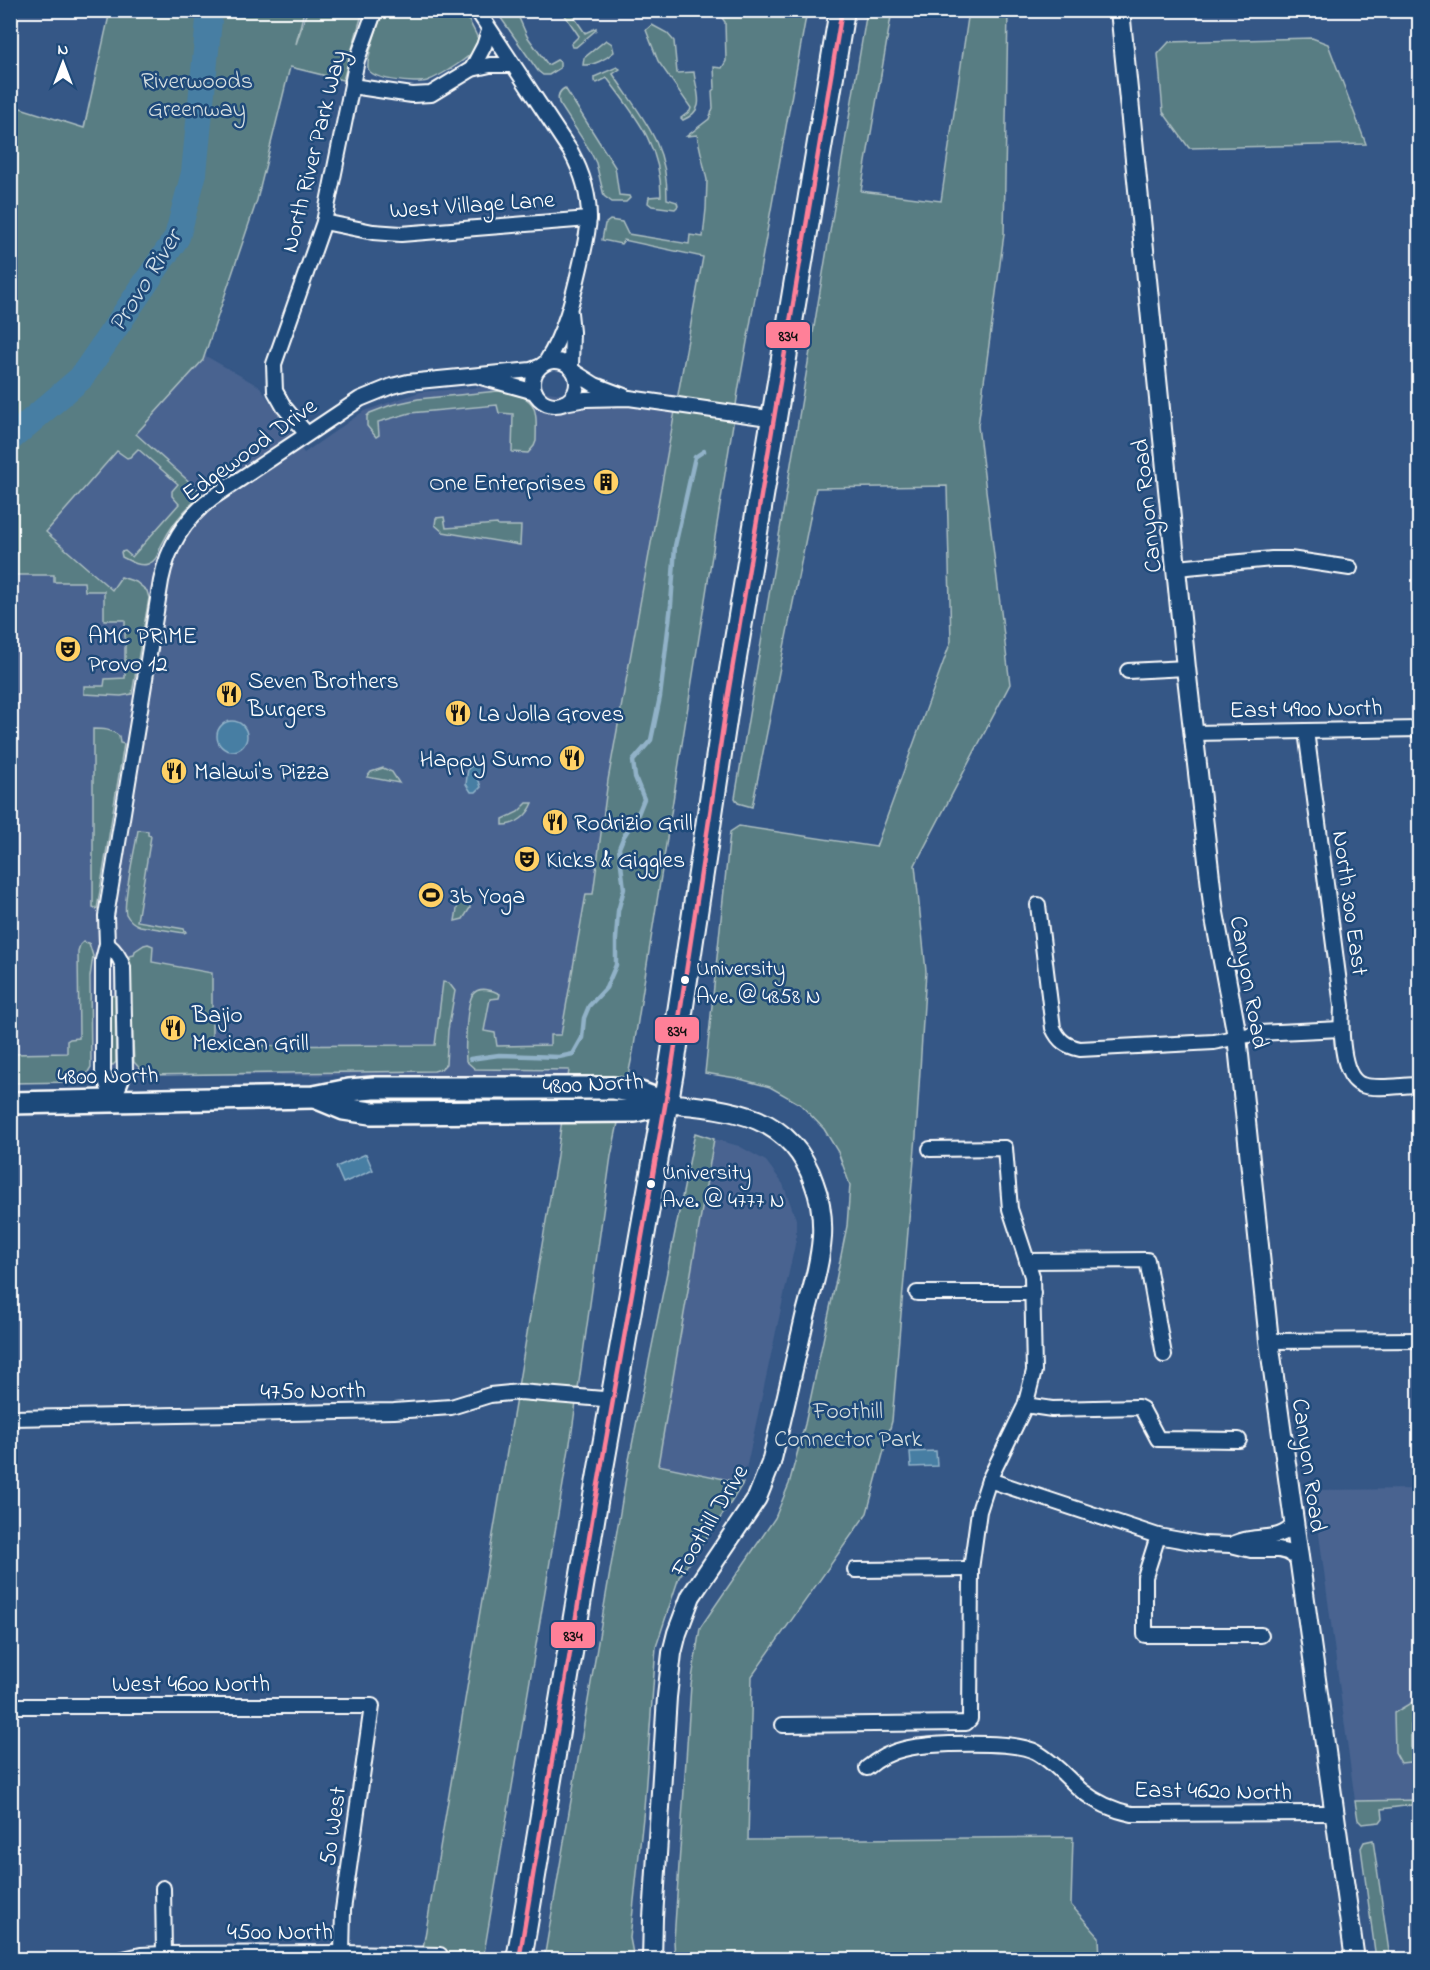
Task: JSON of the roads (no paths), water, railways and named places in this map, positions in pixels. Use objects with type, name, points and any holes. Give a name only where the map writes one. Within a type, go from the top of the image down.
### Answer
[{"type":"highway","points":[[519,1959],[595,1502],[615,1400],[666,1103],[728,694],[842,10]]},
{"type":"main road","name":"Canyon Road","points":[[1120,10],[1186,668],[1214,913],[1237,1036],[1269,1341],[1355,1959]]},
{"type":"main road","name":"4800 North","points":[[10,1103],[314,1097],[374,1088],[613,1088],[640,1093],[666,1103]]},
{"type":"main road","name":"Foothill Drive","points":[[652,1959],[667,1697],[672,1653],[677,1633],[692,1596],[757,1498],[764,1482],[773,1455],[820,1254],[823,1215],[809,1167],[801,1153],[780,1132],[759,1121],[719,1108],[666,1103]]},
{"type":"street","name":"North River Park Way","points":[[306,433],[284,407],[275,391],[274,364],[324,222],[357,60],[375,10]]},
{"type":"street","points":[[477,10],[577,162],[585,186],[589,219],[570,311],[542,365],[534,375],[535,392],[540,399],[547,404],[556,405],[586,399],[629,398],[774,418]]},
{"type":"street","points":[[472,69],[489,31]]},
{"type":"street","points":[[352,86],[412,95],[431,94],[472,69],[490,65],[512,65]]},
{"type":"street","name":"West Village Lane","points":[[324,222],[373,232],[401,234],[589,219]]},
{"type":"street","points":[[564,403],[572,398],[578,382],[573,370],[570,311]]},
{"type":"street","points":[[542,365],[554,360],[563,362],[595,385],[629,398]]},
{"type":"street","name":"Edgewood Drive","points":[[113,1101],[103,1072],[103,960],[107,944],[106,916],[164,565],[180,530],[201,506],[306,433],[360,399],[392,386],[423,380],[476,376],[542,365]]},
{"type":"street","name":"Edgewood Drive","points":[[476,376],[535,392]]},
{"type":"street","points":[[1177,568],[1272,559],[1290,559],[1350,568]]},
{"type":"street","points":[[1128,671],[1186,668]]},
{"type":"street","name":"East 4900 North","points":[[1193,733],[1419,729]]},
{"type":"street","name":"North 300 East","points":[[1306,731],[1342,1006],[1341,1029],[1347,1069],[1353,1080],[1363,1085],[1419,1085]]},
{"type":"street","points":[[1038,905],[1053,1029],[1057,1038],[1069,1047],[1080,1049],[1214,1042],[1259,1033],[1341,1029]]},
{"type":"street","points":[[107,944],[115,951],[123,967],[125,1071],[113,1101]]},
{"type":"street","points":[[783,1725],[966,1723],[970,1719],[971,1569],[979,1511],[989,1480],[1025,1405],[1034,1371],[1032,1276],[1010,1209],[1005,1148],[930,1149]]},
{"type":"street","points":[[1027,1261],[1148,1260],[1164,1356]]},
{"type":"street","points":[[917,1293],[1033,1293]]},
{"type":"street","points":[[1269,1341],[1419,1340]]},
{"type":"street","name":"4750 North","points":[[10,1418],[394,1411],[451,1407],[490,1395],[520,1392],[615,1400]]},
{"type":"street","points":[[1025,1405],[1053,1409],[1138,1407],[1142,1409],[1158,1439],[1239,1440]]},
{"type":"street","points":[[989,1480],[1158,1536],[1203,1544],[1231,1545],[1251,1550],[1279,1550],[1299,1559]]},
{"type":"street","points":[[1231,1545],[1245,1540],[1280,1534],[1294,1524]]},
{"type":"street","points":[[1158,1536],[1145,1577],[1144,1635],[1261,1635]]},
{"type":"street","points":[[855,1570],[971,1569]]},
{"type":"street","name":"West 4600 North","points":[[10,1706],[372,1706]]},
{"type":"street","name":"50 West","points":[[342,1953],[343,1910],[372,1706]]},
{"type":"street","name":"East 4620 North","points":[[867,1768],[884,1756],[902,1749],[922,1746],[1014,1745],[1036,1752],[1095,1801],[1132,1814],[1334,1814]]},
{"type":"street","points":[[164,1888],[164,1954]]},
{"type":"street","name":"4500 North","points":[[119,1959],[164,1954],[342,1953],[440,1957]]},
{"type":"waterway","name":"Provo River","points":[[10,439],[81,378],[177,237],[194,173],[210,10]]},
{"type":"waterway","points":[[470,1059],[499,1055],[559,1057],[573,1054],[582,1038],[584,1018],[589,1006],[606,988],[616,965],[618,911],[624,889],[619,848],[644,799],[635,777],[633,761],[651,740],[660,697],[671,605],[675,546],[695,457],[704,451]]},
{"type":"place","name":"One Enterprises","points":[[606,482]]},
{"type":"place","name":"AMC PRIME Provo 12","points":[[68,649]]},
{"type":"place","name":"Seven Brothers Burgers","points":[[229,694]]},
{"type":"place","name":"La Jolla Groves","points":[[458,713]]},
{"type":"place","name":"Happy Sumo","points":[[572,758]]},
{"type":"place","name":"Malawi's Pizza","points":[[174,771]]},
{"type":"place","name":"Rodrizio Grill","points":[[555,822]]},
{"type":"place","name":"Kicks & Giggles","points":[[527,859]]},
{"type":"place","name":"3b Yoga","points":[[431,895]]},
{"type":"place","name":"University Ave. @ 4858 N","points":[[685,980]]},
{"type":"place","name":"Bajio Mexican Grill","points":[[173,1028]]},
{"type":"place","name":"University Ave. @ 4777 N","points":[[651,1184]]},
{"type":"park label","name":"Riverwoods Greenway","points":[[197,94]]},
{"type":"park label","name":"Foothill Connector Park","points":[[848,1424]]}]
